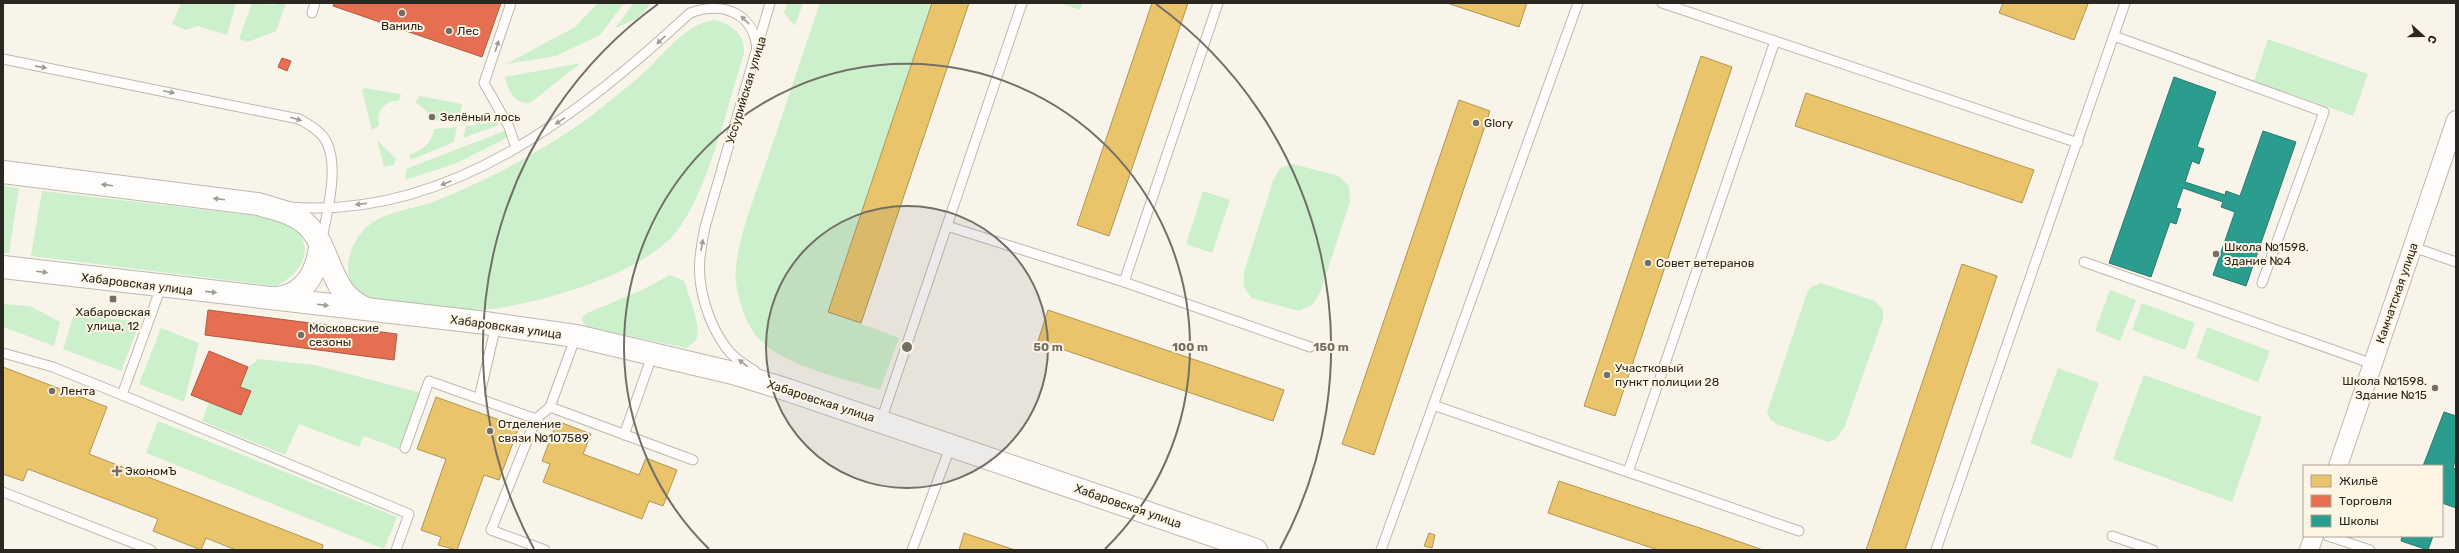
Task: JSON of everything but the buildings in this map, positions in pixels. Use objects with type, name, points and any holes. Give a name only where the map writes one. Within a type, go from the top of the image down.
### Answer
[{"type":"main road","name":"Хабаровская улица","points":[[3,172],[258,204],[293,216],[305,223],[316,235],[320,248],[344,295],[356,305],[372,311]]},
{"type":"main road","name":"Хабаровская улица","points":[[271,299],[286,298],[298,292],[311,279],[318,265],[320,248]]},
{"type":"main road","name":"Хабаровская улица","points":[[3,267],[161,287],[496,325],[576,336],[654,353],[732,373],[788,390],[951,445],[1229,546],[1256,550]]},
{"type":"street","name":"Камчатская улица","points":[[2338,465],[2456,120]]},
{"type":"street","points":[[2309,550],[2314,537]]},
{"type":"lane","points":[[312,13],[315,3]]},
{"type":"lane","points":[[511,3],[484,83],[509,127],[516,148]]},
{"type":"lane","points":[[690,13],[698,3]]},
{"type":"lane","name":"Уссурийская улица","points":[[770,3],[757,56],[719,177],[700,258],[700,280],[706,302],[725,346],[741,362],[788,390]]},
{"type":"lane","points":[[881,421],[1022,3]]},
{"type":"lane","points":[[1124,282],[1218,3]]},
{"type":"lane","points":[[1381,550],[1578,3]]},
{"type":"lane","points":[[1662,3],[2078,143]]},
{"type":"lane","points":[[1936,550],[2126,3]]},
{"type":"lane","points":[[690,13],[701,8],[716,6],[737,14],[752,28],[757,41],[757,56]]},
{"type":"lane","name":"Хабаровская улица","points":[[258,204],[296,208],[328,207],[394,199],[429,190],[469,173],[516,148],[593,98],[632,66],[690,13]]},
{"type":"lane","points":[[2114,36],[2324,112],[2262,283]]},
{"type":"lane","points":[[1628,472],[1775,41]]},
{"type":"lane","points":[[3,59],[299,119],[313,127],[327,143],[331,163],[332,188],[320,248]]},
{"type":"lane","points":[[947,226],[1124,282],[1310,347]]},
{"type":"lane","points":[[2413,247],[2456,262]]},
{"type":"lane","points":[[2084,262],[2373,364]]},
{"type":"lane","points":[[122,395],[161,287]]},
{"type":"lane","points":[[479,398],[496,325]]},
{"type":"lane","points":[[545,550],[491,530],[536,419],[550,407],[576,336]]},
{"type":"lane","points":[[3,353],[53,367],[409,514],[396,550]]},
{"type":"lane","points":[[624,435],[654,353]]},
{"type":"lane","points":[[405,448],[429,381],[536,419]]},
{"type":"lane","points":[[1433,405],[1799,531]]},
{"type":"lane","points":[[550,407],[693,460]]},
{"type":"lane","points":[[912,550],[951,445]]},
{"type":"lane","points":[[3,492],[151,550]]},
{"type":"lane","points":[[2112,536],[2153,550]]},
{"type":"lane","points":[[2331,537],[2370,550]]},
{"type":"green space","points":[[181,3],[236,3],[227,35],[198,26],[186,30],[172,24]]},
{"type":"green space","points":[[252,3],[275,5],[276,3],[286,3],[276,31],[248,42],[239,39]]},
{"type":"green space","points":[[598,3],[624,3],[600,35],[556,56],[506,64],[575,27]]},
{"type":"green space","points":[[634,3],[651,3],[637,19],[615,28]]},
{"type":"green space","points":[[787,3],[803,3],[795,26],[784,13]]},
{"type":"green space","points":[[820,3],[932,3],[828,311],[899,338],[880,390],[798,364],[769,347],[757,337],[749,325],[741,304],[736,283],[737,257],[740,242]]},
{"type":"green space","points":[[1061,3],[1083,3],[1080,10]]},
{"type":"green space","points":[[714,20],[732,27],[736,31],[742,41],[744,54],[715,151],[695,201],[684,222],[671,238],[655,251],[636,263],[590,284],[542,299],[499,308],[461,309],[374,299],[359,292],[353,285],[349,277],[349,259],[356,241],[367,226],[393,213],[446,197],[500,172],[557,140],[593,114],[638,78],[682,35],[692,28]]},
{"type":"green space","points":[[2268,39],[2368,74],[2353,116],[2254,81]]},
{"type":"green space","points":[[581,63],[530,103],[524,103],[513,96],[510,92],[505,77]]},
{"type":"green space","points":[[365,88],[401,94],[399,101],[392,101],[382,108],[378,118],[379,126],[372,130],[362,90]]},
{"type":"green space","points":[[420,96],[462,104],[459,119],[431,121],[429,113],[415,102]]},
{"type":"green space","points":[[497,122],[499,125],[463,138],[466,126]]},
{"type":"green space","points":[[457,127],[454,142],[411,160],[409,155],[426,146],[431,139],[434,129]]},
{"type":"green space","points":[[507,130],[509,137],[457,163],[405,180],[406,169]]},
{"type":"green space","points":[[377,140],[396,159],[394,165],[384,167]]},
{"type":"green space","points":[[1293,164],[1339,176],[1349,186],[1350,202],[1320,293],[1312,305],[1299,311],[1251,298],[1244,287],[1244,272],[1273,181],[1280,168]]},
{"type":"green space","points":[[3,186],[19,188],[9,253],[3,253]]},
{"type":"green space","points":[[42,191],[275,218],[299,233],[304,244],[305,252],[300,266],[295,272],[289,278],[276,286],[31,256]]},
{"type":"green space","points":[[1203,191],[1230,200],[1212,253],[1186,244]]},
{"type":"green space","points":[[670,275],[684,281],[696,318],[698,332],[697,337],[694,342],[686,348],[588,327],[583,323],[582,318],[587,313],[642,290]]},
{"type":"green space","points":[[1821,283],[1875,301],[1883,310],[1883,319],[1844,428],[1836,439],[1829,442],[1776,424],[1770,419],[1767,412],[1807,293],[1811,287]]},
{"type":"green space","points":[[2110,290],[2136,300],[2120,341],[2095,331]]},
{"type":"green space","points":[[2142,303],[2195,323],[2185,350],[2132,330]]},
{"type":"green space","points":[[3,304],[30,306],[60,322],[54,346],[3,327]]},
{"type":"green space","points":[[74,314],[140,322],[121,371],[63,349]]},
{"type":"green space","points":[[2207,327],[2270,351],[2258,382],[2196,358]]},
{"type":"green space","points":[[161,328],[199,343],[184,402],[139,384]]},
{"type":"green space","points":[[259,359],[315,365],[421,393],[401,450],[364,436],[359,447],[299,424],[285,455],[202,421],[209,402],[241,415],[251,391],[240,387],[248,367]]},
{"type":"green space","points":[[2058,368],[2099,383],[2071,459],[2030,443]]},
{"type":"green space","points":[[2144,375],[2262,417],[2232,502],[2113,459]]},
{"type":"green space","points":[[158,421],[397,517],[384,549],[146,453]]},
{"type":"place","name":"Ваниль","points":[[402,13]]},
{"type":"place","name":"Лес","points":[[449,31]]},
{"type":"place","name":"Зелёный лось","points":[[432,117]]},
{"type":"place","name":"Glory","points":[[1476,123]]},
{"type":"place","name":"Школа №1598. Здание №4","points":[[2216,254]]},
{"type":"place","name":"Совет ветеранов","points":[[1648,263]]},
{"type":"place","name":"Хабаровская улица, 12","points":[[113,299]]},
{"type":"place","name":"Московские сезоны","points":[[301,335]]},
{"type":"place","name":"Участковый пункт полиции 28","points":[[1607,375]]},
{"type":"place","name":"Школа №1598. Здание №15","points":[[2435,388]]},
{"type":"place","name":"Лента","points":[[52,391]]},
{"type":"place","name":"Отделение связи №107589","points":[[490,431]]},
{"type":"place","name":"ЭкономЪ","points":[[117,471]]}]
